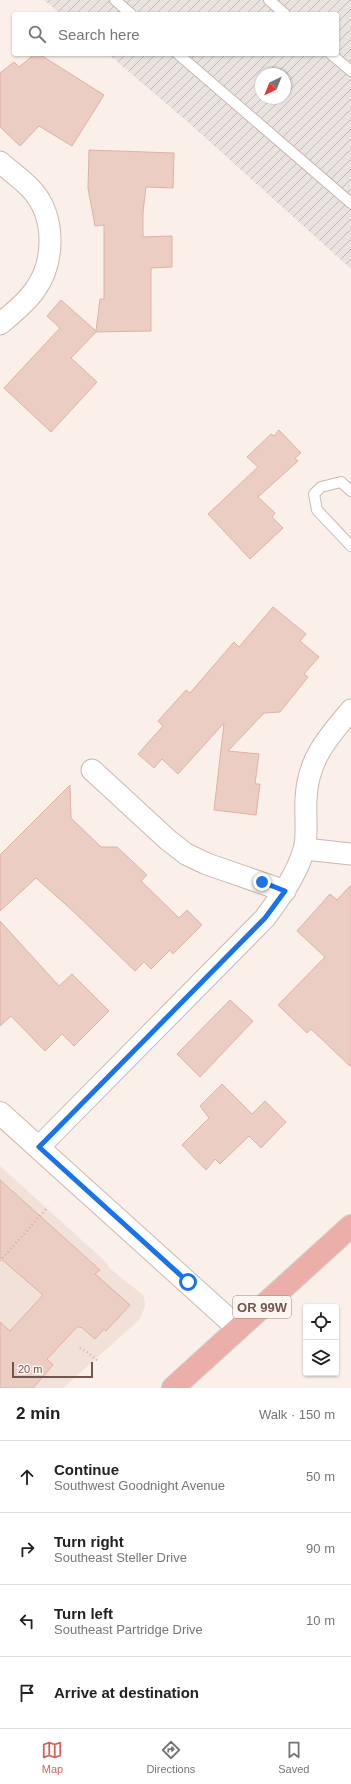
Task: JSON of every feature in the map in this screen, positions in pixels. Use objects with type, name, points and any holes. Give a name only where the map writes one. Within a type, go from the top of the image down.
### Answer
[{"type":"highway","name":"OR 99W","points":[[173,1388],[351,1226]]},
{"type":"street","points":[[0,162],[33,191],[46,214],[50,231],[49,258],[44,275],[34,291],[0,324]]},
{"type":"street","points":[[39,1147],[265,918],[285,891],[305,849],[306,790],[314,759],[325,740],[351,710]]},
{"type":"street","points":[[92,770],[168,840],[186,854],[207,864],[285,891]]},
{"type":"street","points":[[305,849],[351,854]]},
{"type":"street","points":[[0,1113],[238,1328]]},
{"type":"lane","points":[[115,0],[129,12]]},
{"type":"lane","points":[[269,0],[283,12]]},
{"type":"lane","points":[[180,56],[351,203]]},
{"type":"lane","points":[[333,56],[351,71]]},
{"type":"lane","points":[[351,491],[341,482],[321,487],[314,494],[317,510],[351,546]]},
{"type":"path","points":[[0,1261],[48,1207]]},
{"type":"path","points":[[80,1348],[98,1362]]},
{"type":"shaded area","points":[[44,0],[351,0],[351,269],[189,123],[110,56],[339,56],[339,12],[59,12]]},
{"type":"shaded area","points":[[0,1166],[108,1264],[109,1268],[144,1296],[145,1306],[139,1320],[63,1388],[0,1388]]},
{"type":"building","points":[[33,56],[42,56],[104,95],[72,146],[39,126],[20,146],[0,127],[0,73],[14,62],[19,67]]},
{"type":"building","points":[[89,150],[174,153],[173,188],[146,187],[143,212],[143,237],[172,236],[172,267],[151,268],[151,331],[96,332],[71,358],[97,382],[51,432],[4,388],[60,328],[47,316],[61,300],[96,331],[100,299],[104,299],[104,225],[95,226],[88,188]]},
{"type":"building","points":[[279,430],[301,453],[295,458],[298,461],[258,497],[275,513],[272,517],[283,528],[250,559],[208,514],[258,467],[247,457],[271,434],[274,436]]},
{"type":"building","points":[[273,607],[306,634],[300,641],[319,657],[304,674],[308,677],[280,712],[264,713],[228,751],[259,754],[255,784],[260,784],[256,815],[214,810],[224,723],[178,774],[162,759],[154,768],[138,754],[163,726],[158,721],[186,690],[190,693],[234,642],[239,647]]},
{"type":"building","points":[[70,785],[71,818],[101,847],[117,847],[147,875],[141,881],[179,918],[187,910],[202,925],[173,954],[170,950],[151,969],[144,962],[135,971],[74,912],[36,878],[0,911],[0,855]]},
{"type":"building","points":[[351,885],[351,1067],[311,1029],[307,1033],[278,1005],[325,957],[297,931],[330,894],[337,900]]},
{"type":"building","points":[[0,921],[59,986],[72,974],[109,1011],[74,1046],[62,1034],[45,1051],[11,1016],[0,1026]]},
{"type":"building","points":[[230,1000],[253,1021],[200,1077],[177,1054]]},
{"type":"building","points":[[222,1084],[252,1114],[265,1101],[286,1122],[261,1148],[249,1136],[220,1164],[215,1159],[206,1170],[182,1145],[209,1118],[200,1106]]},
{"type":"building","points":[[0,1180],[100,1270],[95,1274],[130,1305],[106,1331],[104,1329],[95,1339],[78,1326],[47,1359],[53,1365],[33,1388],[0,1388],[0,1322],[10,1331],[43,1295],[0,1258]]},
{"type":"route","points":[[188,1282],[39,1147],[265,918],[285,891],[262,882]]}]
